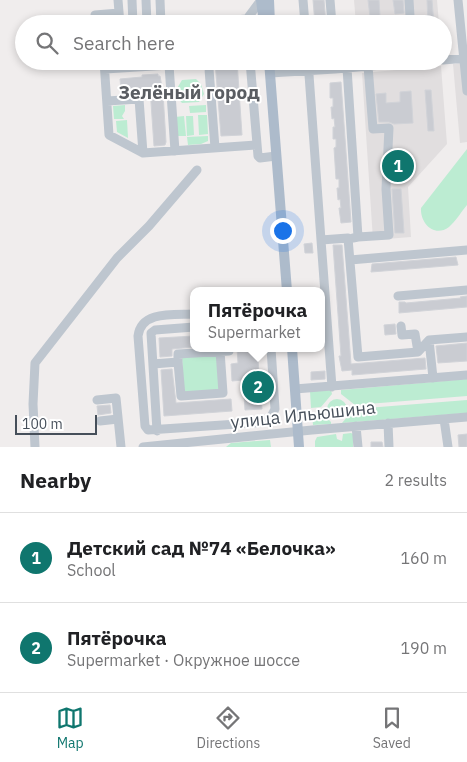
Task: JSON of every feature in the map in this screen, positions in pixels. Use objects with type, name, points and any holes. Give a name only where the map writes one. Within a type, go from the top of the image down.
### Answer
[{"type":"main road","points":[[261,0],[263,15]]},
{"type":"main road","points":[[269,0],[270,15]]},
{"type":"main road","points":[[270,70],[287,287]]},
{"type":"main road","points":[[292,352],[299,447]]},
{"type":"street","points":[[95,15],[119,13],[118,0]]},
{"type":"street","points":[[132,0],[133,15]]},
{"type":"street","points":[[146,0],[147,15]]},
{"type":"street","points":[[160,0],[161,15]]},
{"type":"street","points":[[252,15],[261,0]]},
{"type":"street","points":[[303,0],[304,15]]},
{"type":"street","points":[[330,0],[331,15]]},
{"type":"street","points":[[409,0],[410,15]]},
{"type":"street","points":[[458,0],[466,58],[467,90]]},
{"type":"street","points":[[452,59],[466,58]]},
{"type":"street","points":[[104,70],[109,135],[143,153],[256,146]]},
{"type":"street","points":[[173,70],[175,151]]},
{"type":"street","points":[[208,70],[215,148]]},
{"type":"street","points":[[251,70],[258,156],[260,158],[276,156]]},
{"type":"street","points":[[270,73],[287,70]]},
{"type":"street","points":[[309,70],[325,287]]},
{"type":"street","points":[[347,70],[353,238],[350,260],[358,357],[418,352],[429,340],[467,337]]},
{"type":"street","points":[[321,240],[389,235],[386,189],[389,128],[373,129],[368,70]]},
{"type":"street","points":[[107,101],[139,99],[143,153]]},
{"type":"street","points":[[35,447],[33,404],[35,363],[116,258],[149,226],[197,170]]},
{"type":"street","points":[[350,260],[467,250]]},
{"type":"street","points":[[398,296],[467,290]]},
{"type":"street","points":[[325,293],[332,387]]},
{"type":"street","points":[[190,314],[154,317],[145,321],[140,329],[138,336],[145,426],[148,430],[264,423],[269,420],[274,412],[271,352]]},
{"type":"street","points":[[401,326],[402,335],[415,334],[418,352]]},
{"type":"street","points":[[147,447],[154,431],[153,364],[150,335],[154,331],[190,327]]},
{"type":"street","points":[[429,340],[433,378]]},
{"type":"street","points":[[206,352],[178,354],[181,396],[223,393],[220,352]]},
{"type":"street","points":[[153,364],[178,362]]},
{"type":"street","name":"улица Ильюшина","points":[[295,389],[467,375]]},
{"type":"street","points":[[97,400],[116,398],[121,447]]},
{"type":"street","name":"улица Ильюшина","points":[[147,447],[298,431],[467,417]]},
{"type":"street","points":[[100,421],[118,419]]},
{"type":"street","points":[[444,419],[448,447]]},
{"type":"street","points":[[388,423],[389,447]]},
{"type":"street","points":[[248,424],[249,437]]},
{"type":"street","points":[[356,426],[358,447]]},
{"type":"shaded area","points":[[354,0],[437,0],[438,15],[355,15]]},
{"type":"shaded area","points":[[467,63],[467,142],[460,143],[453,64]]},
{"type":"shaded area","points":[[396,70],[441,70],[447,144],[408,187],[411,237],[373,240],[362,73]]},
{"type":"green space","points":[[196,79],[201,84],[204,94],[199,102],[182,103],[176,96],[176,90],[182,80]]},
{"type":"green space","points":[[125,105],[125,111],[122,116],[124,119],[114,119],[113,106]]},
{"type":"green space","points":[[206,105],[206,112],[190,113],[189,106]]},
{"type":"green space","points":[[198,115],[207,115],[208,134],[199,135]]},
{"type":"green space","points":[[184,116],[186,136],[176,136],[175,117]]},
{"type":"green space","points":[[186,116],[193,116],[194,135],[187,136]]},
{"type":"green space","points":[[127,120],[128,138],[117,132],[116,121]]},
{"type":"green space","points":[[208,136],[208,141],[201,144],[188,145],[187,137]]},
{"type":"green space","points":[[467,149],[467,205],[449,227],[438,231],[433,230],[425,224],[421,208]]},
{"type":"green space","points":[[218,355],[220,390],[184,393],[182,357]]},
{"type":"green space","points":[[467,379],[467,396],[355,405],[341,394],[341,390]]},
{"type":"green space","points":[[331,390],[332,394],[321,407],[311,408],[310,391]]},
{"type":"green space","points":[[337,399],[344,402],[347,409],[344,416],[337,419],[330,416],[327,409],[330,402]]},
{"type":"green space","points":[[467,400],[467,413],[342,423],[354,409]]},
{"type":"green space","points":[[312,413],[322,413],[331,424],[313,425]]},
{"type":"green space","points":[[336,434],[337,439],[342,441],[343,434],[353,434],[353,447],[315,447],[317,437]]},
{"type":"green space","points":[[270,440],[271,447],[226,447],[231,443]]},
{"type":"building","points":[[313,0],[324,0],[325,15],[314,15]]},
{"type":"building","points":[[368,0],[379,0],[380,15],[370,15]]},
{"type":"building","points":[[393,0],[403,0],[404,13],[395,14]]},
{"type":"building","points":[[427,0],[432,0],[433,15],[428,15]]},
{"type":"building","points":[[216,70],[238,70],[242,135],[221,136]]},
{"type":"building","points":[[158,74],[163,93],[166,142],[165,145],[154,146],[150,88],[121,90],[120,79]]},
{"type":"building","points":[[341,82],[351,222],[341,223],[340,199],[338,200],[337,188],[339,188],[339,179],[336,179],[334,148],[336,147],[336,139],[333,139],[333,127],[335,127],[331,107],[333,107],[333,98],[330,98],[330,83]]},
{"type":"building","points":[[425,90],[431,90],[434,131],[428,131]]},
{"type":"building","points":[[411,91],[413,123],[394,124],[379,122],[376,94],[386,93],[386,103],[400,102],[400,92]]},
{"type":"building","points":[[392,189],[401,189],[404,233],[395,233]]},
{"type":"building","points":[[312,243],[313,253],[305,253],[304,244]]},
{"type":"building","points":[[333,245],[342,245],[351,364],[425,358],[426,369],[352,375],[352,370],[342,371],[339,356],[341,356]]},
{"type":"building","points":[[456,257],[458,265],[371,272],[372,264]]},
{"type":"building","points":[[467,296],[467,307],[399,313],[399,302],[406,303]]},
{"type":"building","points":[[395,324],[396,334],[385,335],[384,325]]},
{"type":"building","points":[[190,336],[190,347],[172,349],[172,356],[160,357],[159,338]]},
{"type":"building","points":[[467,343],[467,361],[438,363],[436,346]]},
{"type":"building","points":[[237,352],[257,352],[262,409],[245,410],[243,380],[232,381],[231,364],[238,363]]},
{"type":"building","points":[[172,369],[176,403],[231,399],[232,411],[164,416],[161,370]]},
{"type":"building","points":[[325,371],[325,379],[311,380],[311,372]]},
{"type":"building","points":[[110,405],[111,413],[98,415],[97,406]]},
{"type":"building","points":[[467,434],[467,447],[459,447],[458,435]]},
{"type":"building","points":[[371,442],[382,442],[383,447],[371,447]]},
{"type":"place","name":"Детский сад №74 «Белочка»","points":[[398,166]]},
{"type":"place","name":"Пятёрочка","points":[[258,387]]},
{"type":"district","name":"Зелёный город","points":[[189,92]]}]
